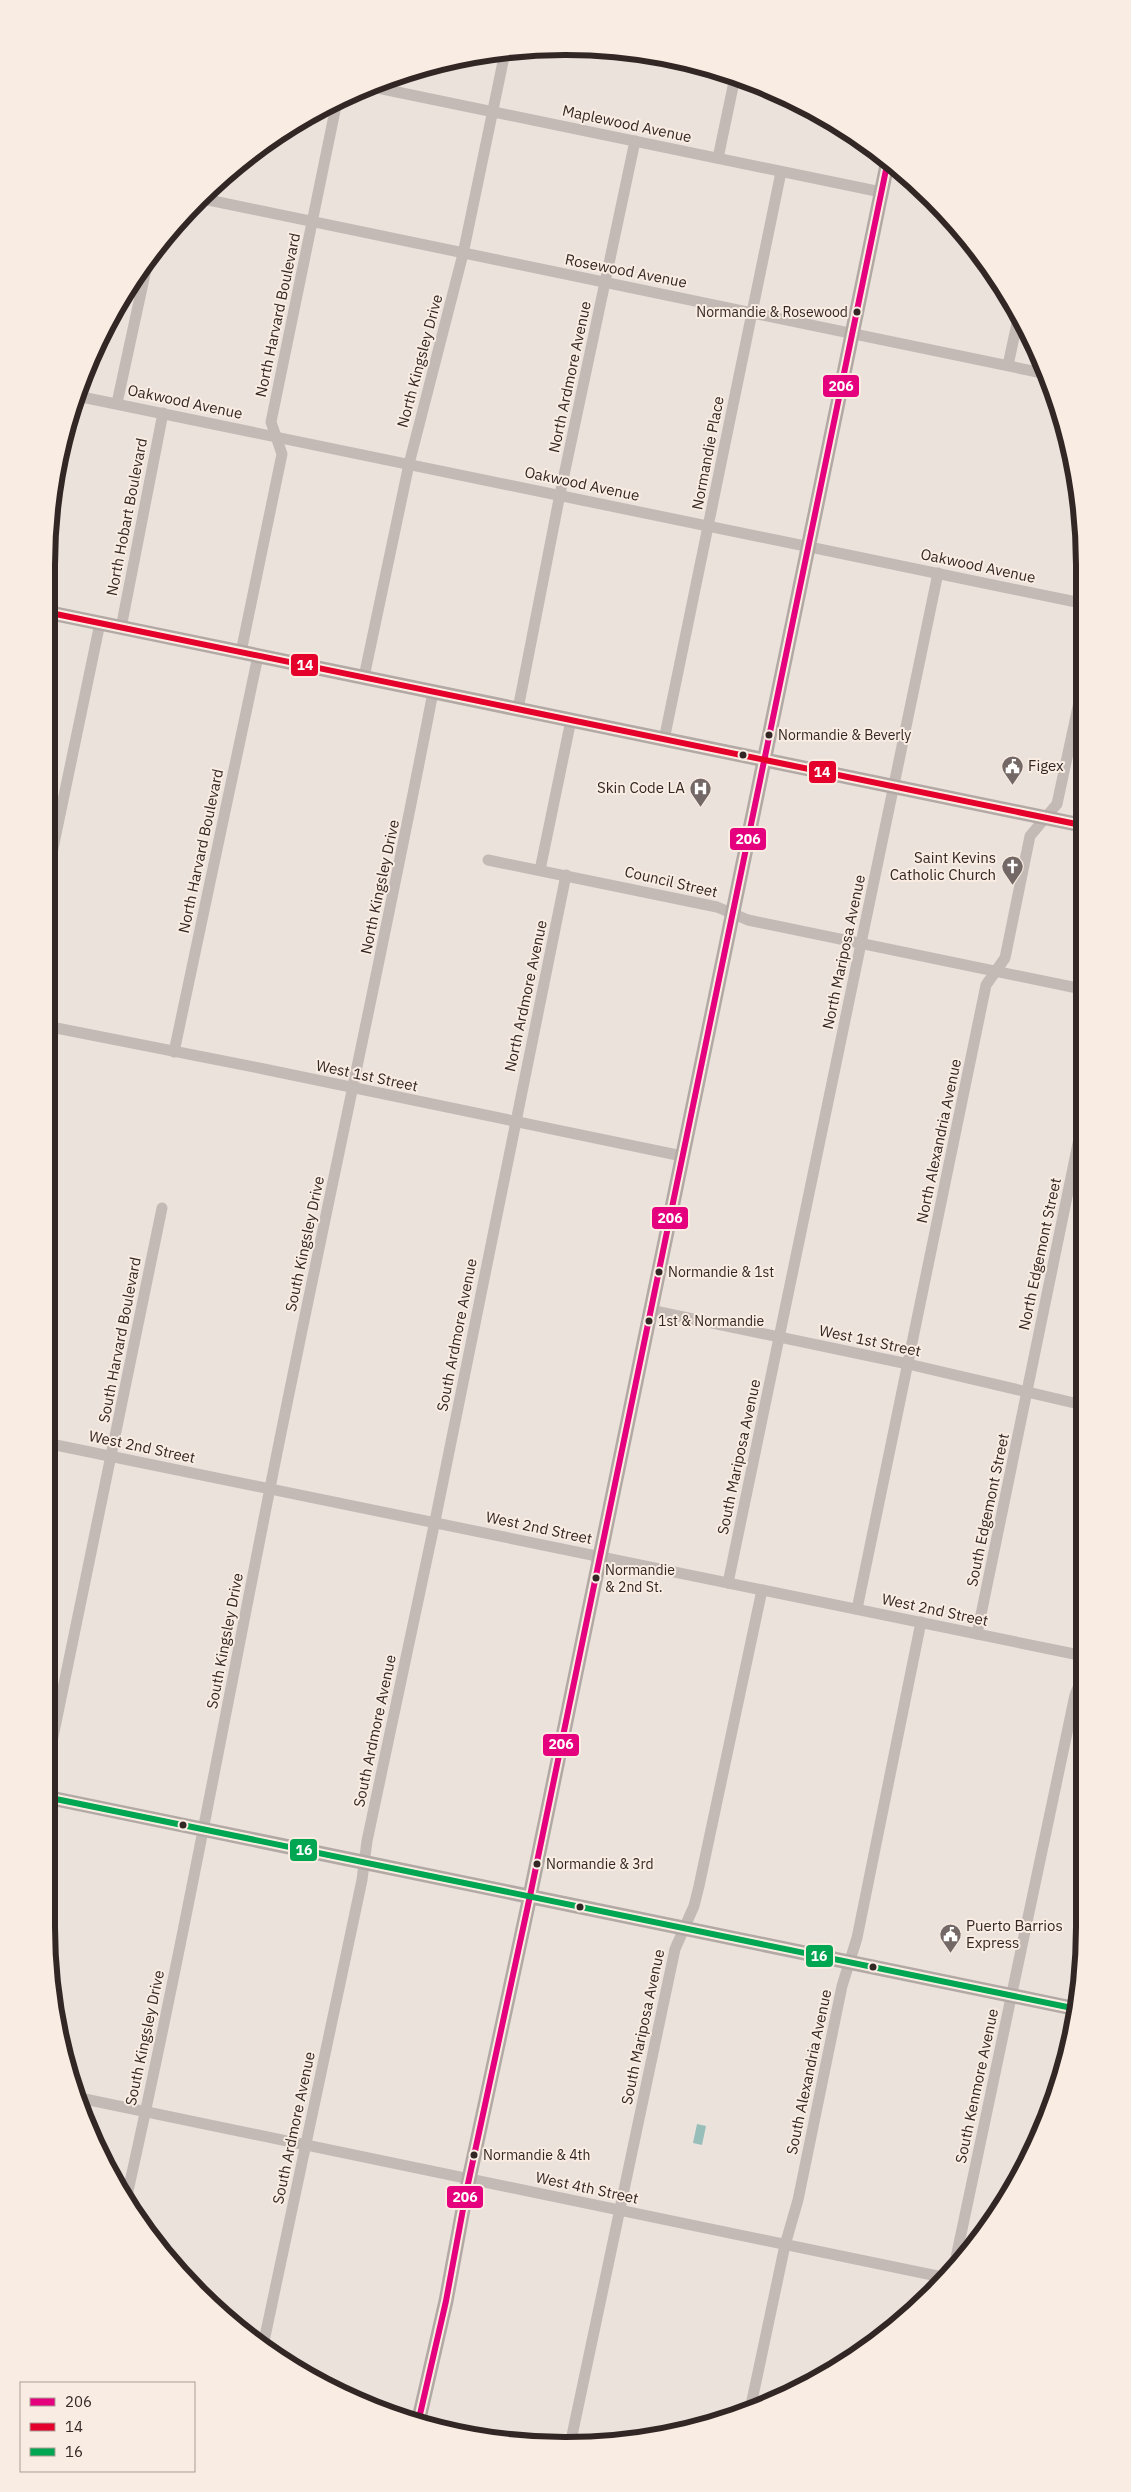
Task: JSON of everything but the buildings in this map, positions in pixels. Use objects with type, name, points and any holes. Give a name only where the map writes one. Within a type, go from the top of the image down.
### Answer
[{"type":"main road","points":[[420,2416],[446,2301],[886,169]]},
{"type":"main road","points":[[55,614],[1076,824]]},
{"type":"main road","points":[[55,1799],[1069,2007]]},
{"type":"street","name":"North Kingsley Drive","points":[[364,677],[409,464],[463,254],[504,59]]},
{"type":"street","points":[[718,158],[734,83]]},
{"type":"street","name":"Maplewood Avenue","points":[[383,89],[881,192]]},
{"type":"street","name":"North Harvard Boulevard","points":[[241,652],[282,454],[271,422],[335,110]]},
{"type":"street","name":"North Ardmore Avenue","points":[[518,709],[560,494],[635,141]]},
{"type":"street","name":"Normandie Place","points":[[664,740],[781,172]]},
{"type":"street","name":"Rosewood Avenue","points":[[210,200],[1038,372]]},
{"type":"street","points":[[117,403],[144,277]]},
{"type":"street","points":[[1008,365],[1016,327]]},
{"type":"street","name":"Oakwood Avenue","points":[[83,397],[1076,602]]},
{"type":"street","name":"North Hobart Boulevard","points":[[121,628],[163,413]]},
{"type":"street","name":"North Mariposa Avenue","points":[[780,1337],[892,787],[938,573]]},
{"type":"street","points":[[55,839],[100,623]]},
{"type":"street","name":"North Harvard Boulevard","points":[[174,1052],[258,656]]},
{"type":"street","name":"North Kingsley Drive","points":[[352,1088],[405,844],[433,692]]},
{"type":"street","name":"North Alexandria Avenue","points":[[857,1609],[986,985],[1005,958],[1030,836],[1057,804],[1076,717]]},
{"type":"street","points":[[540,870],[571,720]]},
{"type":"street","name":"Council Street","points":[[488,860],[717,907],[748,920],[1076,987]]},
{"type":"street","name":"North Ardmore Avenue","points":[[515,1122],[566,875]]},
{"type":"street","name":"West 1st Street","points":[[55,1028],[682,1156]]},
{"type":"street","name":"South Kingsley Drive","points":[[128,2190],[146,2111],[352,1088]]},
{"type":"street","name":"South Ardmore Avenue","points":[[265,2339],[435,1521],[515,1122]]},
{"type":"street","name":"North Edgemont Street","points":[[1028,1391],[1076,1154]]},
{"type":"street","name":"South Harvard Boulevard","points":[[55,1728],[162,1208]]},
{"type":"street","name":"West 1st Street","points":[[650,1310],[908,1364],[1076,1403]]},
{"type":"street","name":"South Mariposa Avenue","points":[[728,1583],[780,1337]]},
{"type":"street","name":"South Edgemont Street","points":[[977,1634],[1028,1391]]},
{"type":"street","name":"West 2nd Street","points":[[55,1445],[435,1521],[1076,1654]]},
{"type":"street","name":"South Mariposa Avenue","points":[[572,2437],[675,1949],[699,1886],[762,1590]]},
{"type":"street","name":"South Alexandria Avenue","points":[[752,2402],[785,2245],[798,2200],[842,1986],[857,1938],[921,1622]]},
{"type":"street","name":"South Kenmore Avenue","points":[[957,2254],[1076,1693]]},
{"type":"street","name":"West 4th Street","points":[[85,2099],[936,2276]]},
{"type":"water","points":[[697,2124],[706,2126],[702,2145],[693,2143]]},
{"type":"transit line","name":"206","points":[[420,2416],[446,2301],[466,2193],[530,1896],[886,169]]},
{"type":"transit line","name":"14","points":[[55,614],[1076,824]]},
{"type":"transit line","name":"16","points":[[55,1799],[1069,2007]]},
{"type":"place","name":"Normandie & Rosewood","points":[[857,312]]},
{"type":"place","name":"Normandie & Beverly","points":[[769,735]]},
{"type":"place","name":"Figex","points":[[1012,785]]},
{"type":"place","name":"Skin Code LA","points":[[701,807]]},
{"type":"place","name":"Saint Kevins Catholic Church","points":[[1012,886]]},
{"type":"place","name":"Normandie & 1st","points":[[659,1272]]},
{"type":"place","name":"1st & Normandie","points":[[649,1321]]},
{"type":"place","name":"Normandie & 2nd St.","points":[[596,1578]]},
{"type":"place","name":"Normandie & 3rd","points":[[537,1864]]},
{"type":"place","name":"Puerto Barrios Express","points":[[950,1954]]},
{"type":"place","name":"Normandie & 4th","points":[[474,2155]]}]
